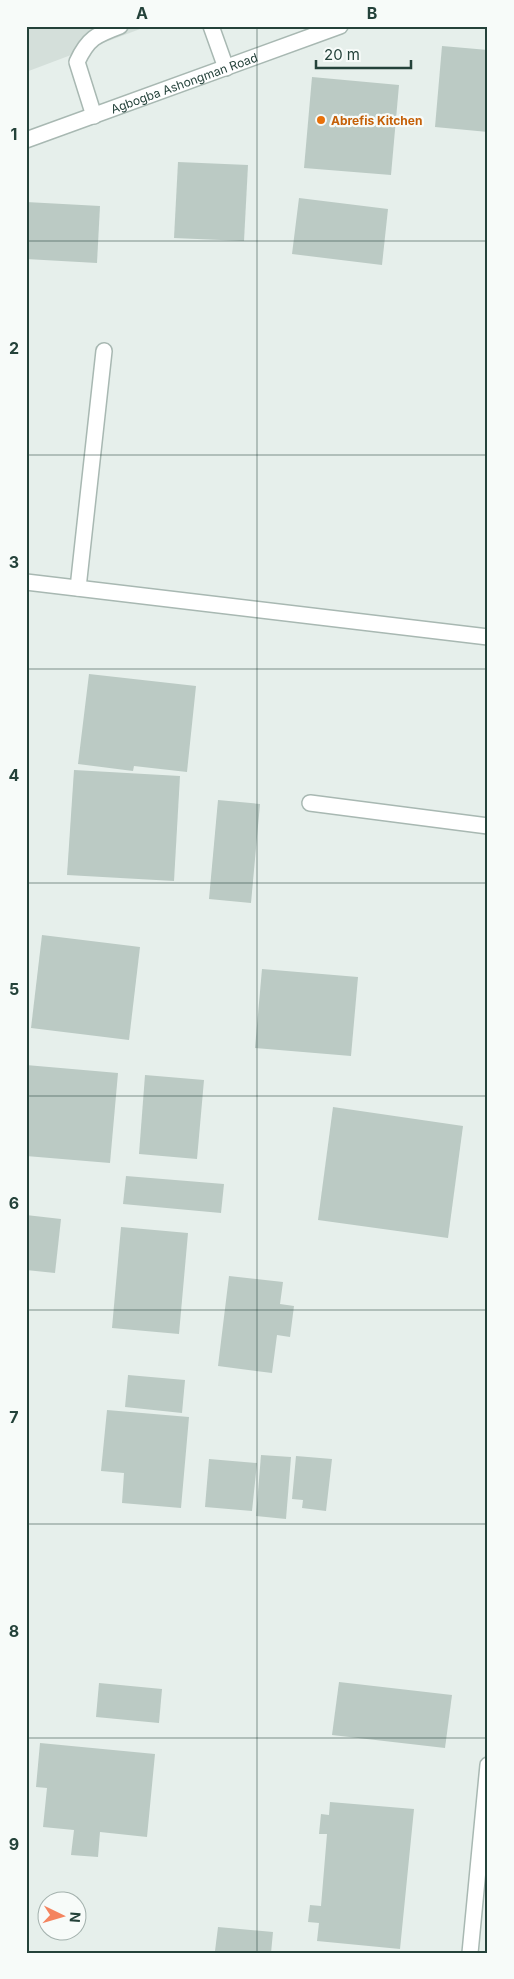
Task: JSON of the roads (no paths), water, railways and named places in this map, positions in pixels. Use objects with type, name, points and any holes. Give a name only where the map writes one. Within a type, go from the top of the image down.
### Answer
[{"type":"street","points":[[94,116],[77,62],[85,46],[100,33],[120,26]]},
{"type":"street","points":[[211,26],[226,68]]},
{"type":"street","name":"Agbogba Ashongman Road","points":[[26,140],[340,26]]},
{"type":"street","points":[[78,588],[104,351]]},
{"type":"street","points":[[26,582],[488,637]]},
{"type":"street","points":[[310,803],[488,826]]},
{"type":"street","points":[[470,1953],[488,1765]]},
{"type":"place","name":"Abrefis Kitchen","points":[[321,120]]}]
